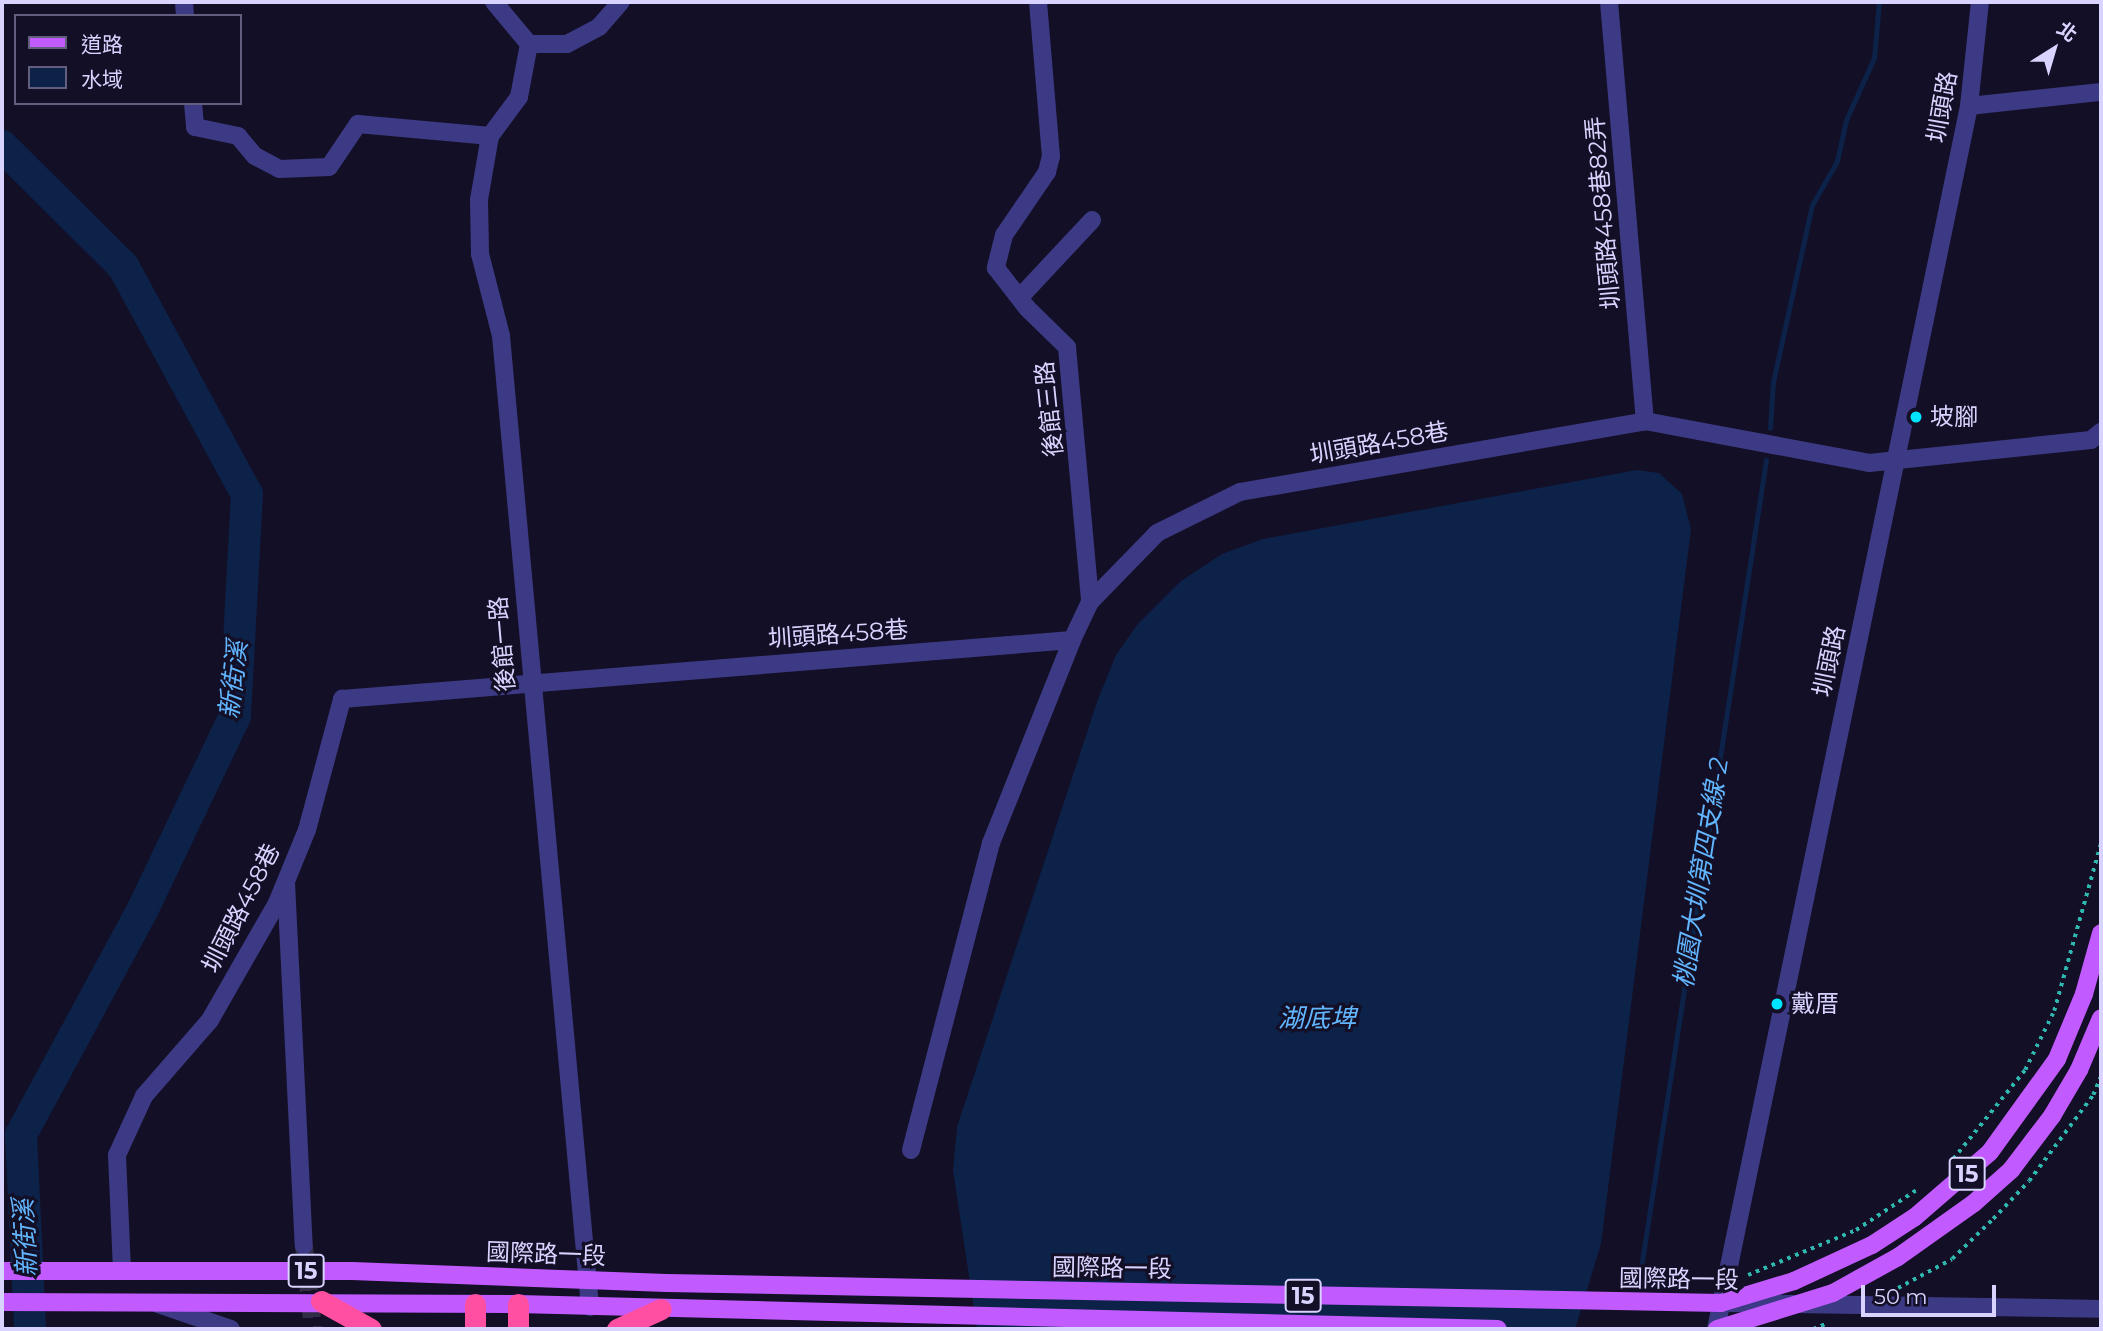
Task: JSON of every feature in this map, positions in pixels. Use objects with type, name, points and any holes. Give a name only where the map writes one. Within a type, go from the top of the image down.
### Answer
[{"type":"highway","points":[[321,1301],[371,1329]]},
{"type":"highway","points":[[475,1304],[475,1329]]},
{"type":"highway","points":[[518,1304],[518,1329]]},
{"type":"highway","points":[[617,1329],[661,1309]]},
{"type":"main road","name":"15","points":[[1721,1303],[1794,1281],[1872,1245],[1915,1217],[1990,1152],[2057,1059],[2084,994],[2101,933]]},
{"type":"main road","name":"15","points":[[1717,1329],[1804,1305],[1833,1293],[1937,1232],[2011,1170],[2079,1070],[2101,1018]]},
{"type":"main road","name":"15","points":[[2,1270],[122,1270]]},
{"type":"main road","name":"國際路一段","points":[[122,1270],[1721,1303]]},
{"type":"main road","points":[[475,1304],[491,1276],[518,1304]]},
{"type":"main road","name":"國際路一段","points":[[2,1302],[321,1301],[518,1304],[661,1309],[940,1312],[1498,1329]]},
{"type":"street","points":[[494,2],[529,44],[567,44],[599,27],[621,2]]},
{"type":"street","name":"後館三路","points":[[1038,2],[1051,156],[1047,173],[1004,235],[996,268],[1021,296],[1027,308],[1067,347],[1090,602]]},
{"type":"street","name":"圳頭路458巷82弄","points":[[1609,2],[1645,421]]},
{"type":"street","name":"圳頭路","points":[[1717,1329],[1969,106],[1980,2]]},
{"type":"street","name":"後館一路","points":[[529,44],[519,97],[490,136],[479,200],[480,254],[501,336],[530,682],[590,1307]]},
{"type":"street","points":[[1969,106],[2101,92]]},
{"type":"street","points":[[193,105],[195,127],[238,136],[256,156],[279,169],[329,167],[358,124],[490,136]]},
{"type":"street","points":[[1021,296],[1092,219]]},
{"type":"street","name":"圳頭路458巷","points":[[122,1270],[117,1155],[145,1096],[209,1020],[286,881],[307,830],[342,699],[1072,640],[1090,602],[1157,533],[1240,492],[1645,421],[1870,463],[1896,464],[1926,455],[2091,440],[2101,432]]},
{"type":"street","points":[[911,1150],[991,844],[1072,640]]},
{"type":"street","points":[[286,881],[304,1247]]},
{"type":"street","points":[[152,1302],[231,1329]]},
{"type":"street","name":"國際路一段","points":[[1721,1303],[2101,1309]]},
{"type":"street","points":[[934,1329],[940,1312]]},
{"type":"path","points":[[1948,1163],[2025,1070],[2054,1011],[2101,843]]},
{"type":"path","points":[[1725,1285],[1856,1230],[1923,1186]]},
{"type":"water","name":"湖底埤","points":[[1637,470],[1659,473],[1682,494],[1691,529],[1601,1244],[1575,1329],[977,1329],[953,1170],[957,1127],[1098,699],[1116,655],[1137,625],[1181,581],[1222,554],[1263,539]]},
{"type":"waterway","name":"桃園大圳第四支線-2","points":[[1770,428],[1773,382],[1812,205],[1837,161],[1846,120],[1874,58],[1879,2]]},
{"type":"waterway","name":"新街溪","points":[[2,146],[123,266],[247,494],[235,716],[143,909],[21,1135],[30,1329]]},
{"type":"waterway","name":"桃園大圳第四支線-2","points":[[1638,1287],[1766,460]]},
{"type":"tunnel","points":[[304,1246],[313,1329]]},
{"type":"place","name":"坡腳","points":[[1916,417]]},
{"type":"place","name":"戴厝","points":[[1777,1004]]}]
